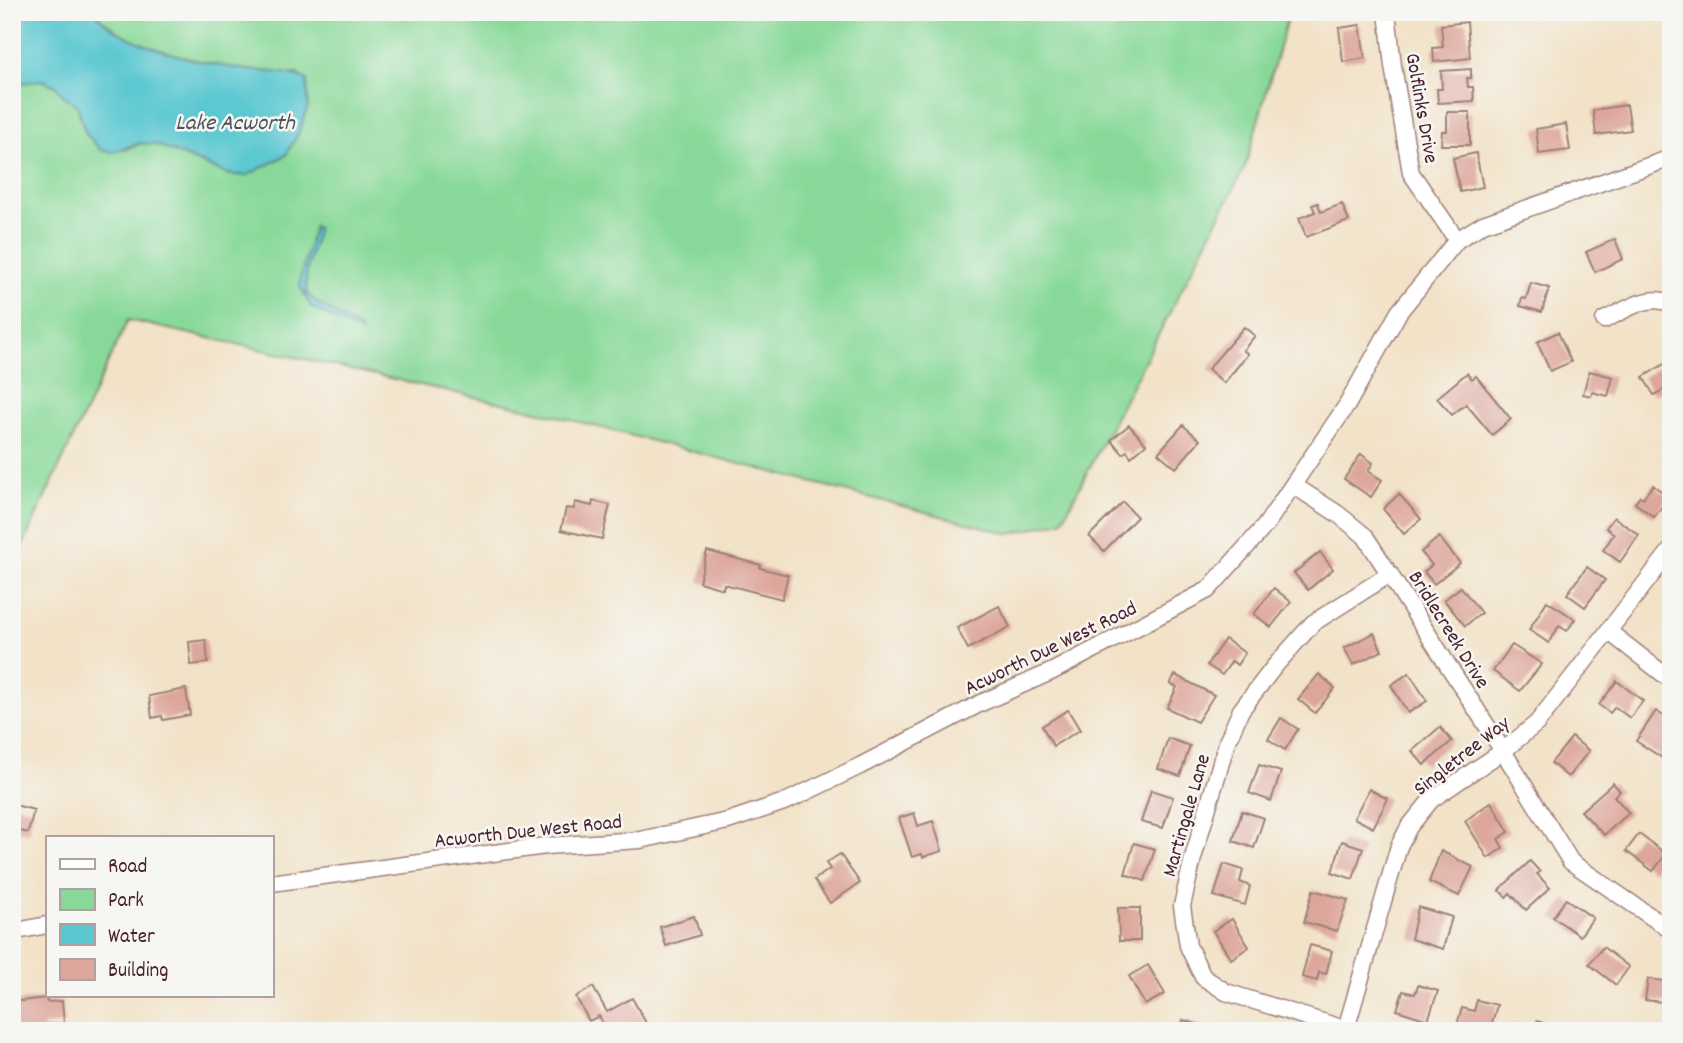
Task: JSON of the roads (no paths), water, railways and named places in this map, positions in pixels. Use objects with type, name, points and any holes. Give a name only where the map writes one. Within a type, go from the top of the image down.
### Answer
[{"type":"street","name":"Golflinks Drive","points":[[1387,12],[1411,173],[1457,240]]},
{"type":"street","name":"Acworth Due West Road","points":[[273,883],[539,847],[640,840],[728,821],[787,801],[913,740],[981,703],[1053,671],[1208,590],[1265,526],[1347,405],[1399,312],[1457,240],[1483,224],[1671,158]]},
{"type":"street","points":[[1604,320],[1651,299],[1671,304]]},
{"type":"street","name":"Bridlecreek Drive","points":[[1293,485],[1338,514],[1365,536],[1571,862],[1669,929]]},
{"type":"street","name":"Singletree Way","points":[[1348,1030],[1399,846],[1409,827],[1431,800],[1503,751],[1537,723],[1671,550]]},
{"type":"street","name":"Martingale Lane","points":[[1348,1030],[1226,992],[1203,977],[1188,946],[1182,906],[1223,755],[1241,710],[1313,623],[1390,574]]},
{"type":"street","points":[[1608,631],[1671,680]]},
{"type":"street","points":[[12,932],[46,925]]},
{"type":"water","name":"Lake Acworth","points":[[12,12],[95,12],[123,35],[166,52],[232,67],[301,77],[307,80],[308,106],[298,134],[286,155],[246,176],[228,174],[155,144],[141,143],[112,152],[101,150],[86,134],[77,105],[56,86],[42,80],[12,84]]},
{"type":"water","points":[[314,226],[317,228],[308,267],[307,294],[360,329],[361,333],[311,307],[300,286]]}]
